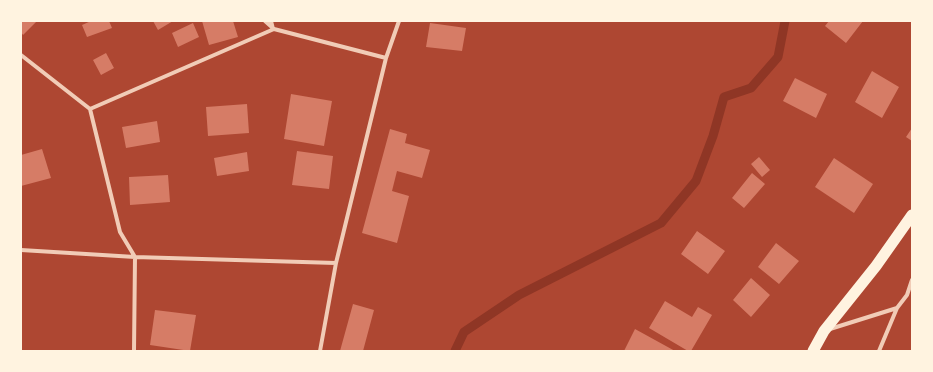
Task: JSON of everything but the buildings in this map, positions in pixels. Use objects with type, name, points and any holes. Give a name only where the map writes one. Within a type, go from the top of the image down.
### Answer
[{"type":"highway","points":[[813,351],[824,331],[876,266],[912,215]]},
{"type":"street","points":[[264,21],[274,29],[386,58]]},
{"type":"street","points":[[271,21],[274,29]]},
{"type":"street","points":[[320,351],[336,264],[386,58],[399,21]]},
{"type":"street","points":[[90,109],[274,29]]},
{"type":"street","points":[[21,55],[90,109],[120,232],[135,257],[134,351]]},
{"type":"street","points":[[21,250],[135,257],[336,264]]},
{"type":"street","points":[[879,351],[896,308],[907,295],[912,280]]},
{"type":"street","points":[[824,331],[896,308]]},
{"type":"shaded area","points":[[21,21],[912,21],[912,351],[21,351]]},
{"type":"waterway","points":[[455,351],[464,332],[519,295],[661,223],[696,181],[713,136],[724,97],[751,88],[778,57],[785,21]]}]
